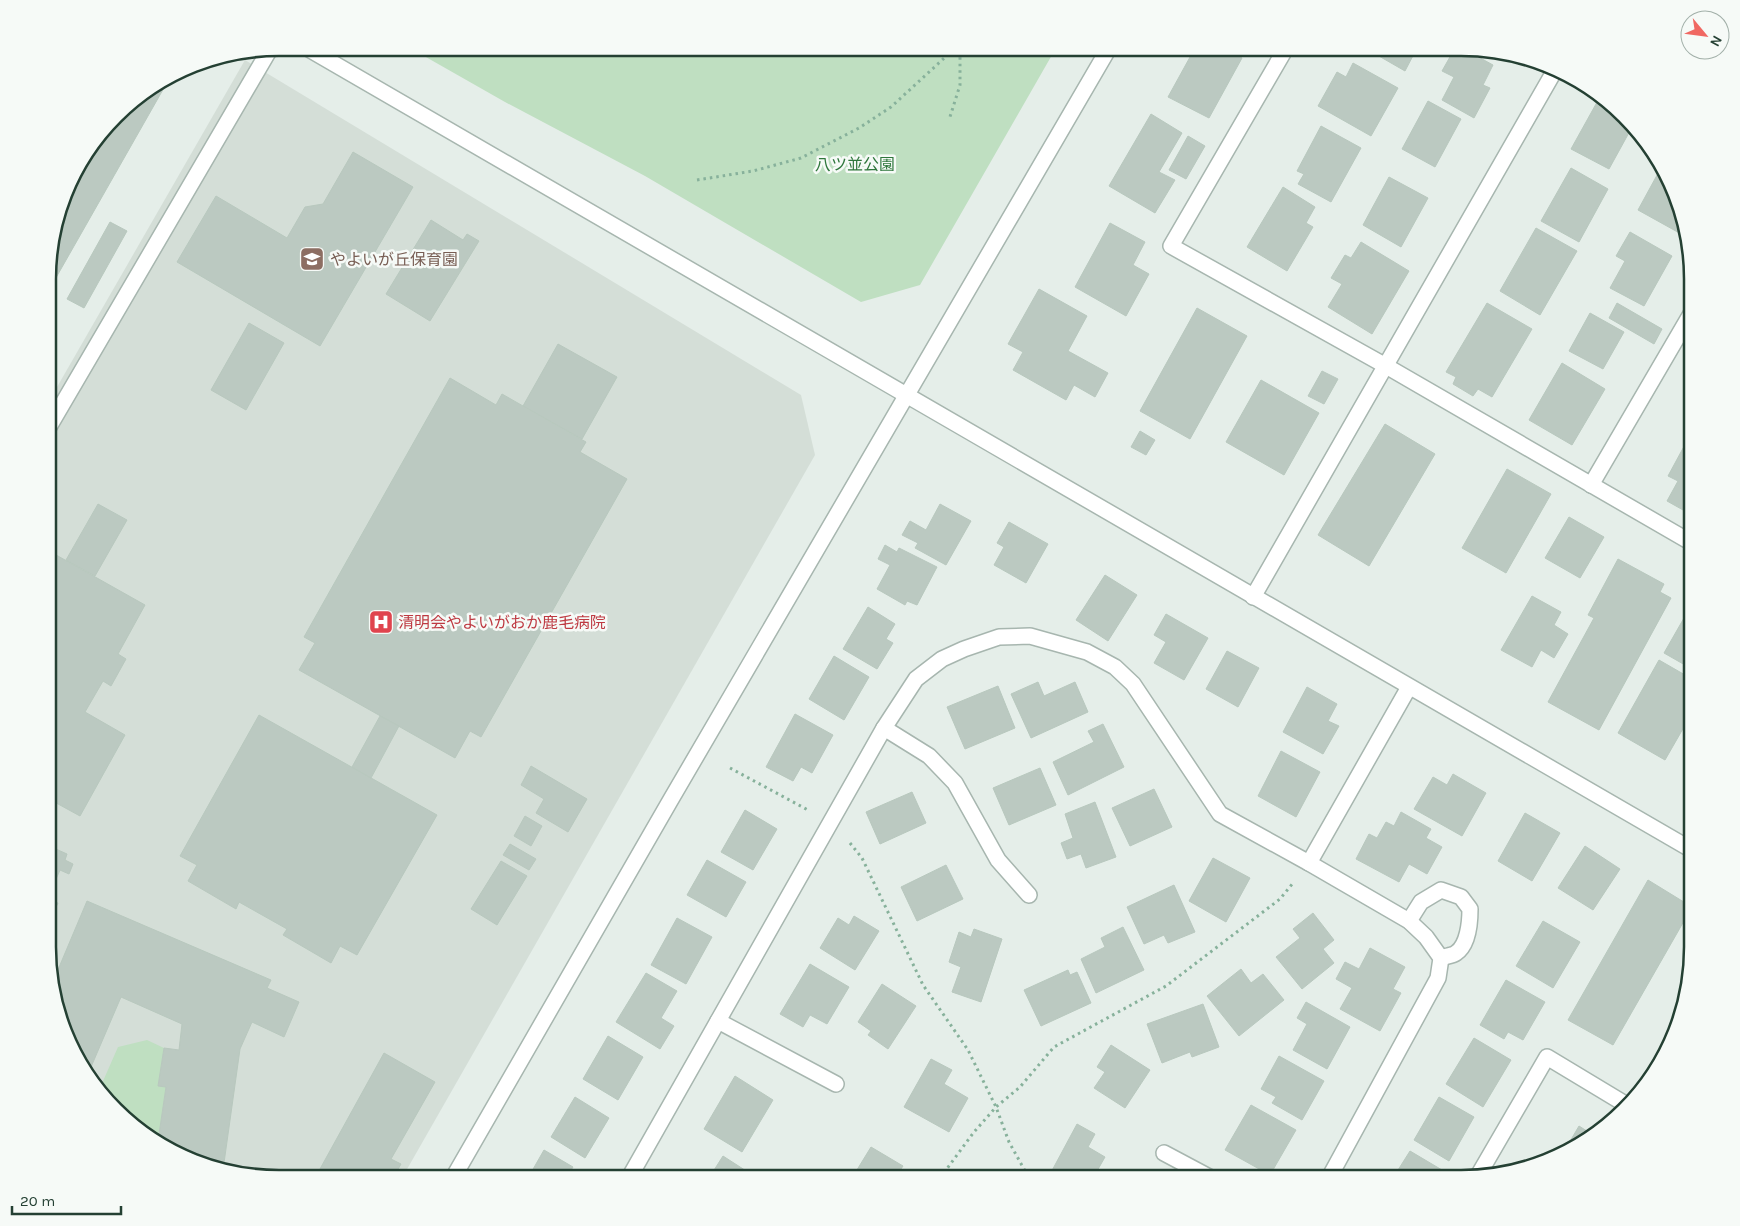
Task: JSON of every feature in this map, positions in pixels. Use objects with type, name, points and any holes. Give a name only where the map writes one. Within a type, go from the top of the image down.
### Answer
[{"type":"street","points":[[321,56],[1684,845]]},
{"type":"street","points":[[458,1170],[1104,56]]},
{"type":"street","points":[[1281,56],[1171,246],[1386,366],[1684,538]]},
{"type":"street","points":[[56,416],[265,57]]},
{"type":"street","points":[[1253,597],[1552,76]]},
{"type":"street","points":[[1591,485],[1684,326]]},
{"type":"street","points":[[633,1170],[884,728],[916,679],[942,659],[964,649],[999,637],[1030,636],[1087,652],[1115,667],[1133,684],[1220,814],[1409,921],[1426,937],[1440,958],[1438,978],[1333,1170]]},
{"type":"street","points":[[1309,863],[1409,687]]},
{"type":"street","points":[[884,728],[929,756],[955,783],[998,860],[1029,895]]},
{"type":"street","points":[[1409,921],[1421,902],[1441,890],[1461,897],[1470,909],[1470,926],[1464,943],[1456,953],[1440,958]]},
{"type":"street","points":[[718,1020],[836,1084]]},
{"type":"street","points":[[1482,1169],[1547,1057],[1622,1102]]},
{"type":"street","points":[[1164,1153],[1195,1170]]},
{"type":"path","points":[[697,180],[753,171],[801,158],[859,128],[891,107],[946,56]]},
{"type":"path","points":[[949,120],[960,85],[960,56]]},
{"type":"path","points":[[730,768],[831,822],[862,858],[923,985],[968,1050],[996,1107],[1009,1142],[1025,1170]]},
{"type":"path","points":[[946,1170],[974,1132],[996,1107],[1020,1088],[1054,1047],[1166,986],[1280,899],[1309,863]]},
{"type":"shaded area","points":[[245,60],[801,395],[815,455],[407,1170],[279,1170],[250,1168],[207,1158],[180,1147],[155,1132],[121,1105],[102,1083],[79,1046],[64,1005],[58,976],[56,947],[56,389]]},
{"type":"green space","name":"八ツ並公園","points":[[424,56],[1051,56],[920,285],[861,302],[645,176],[505,102]]},
{"type":"green space","points":[[147,1040],[164,1048],[158,1086],[166,1087],[159,1134],[143,1124],[121,1105],[102,1083],[118,1047]]},
{"type":"building","points":[[1191,56],[1238,56],[1242,58],[1209,118],[1168,97]]},
{"type":"building","points":[[1379,56],[1413,56],[1405,71]]},
{"type":"building","points":[[1450,56],[1479,57],[1493,65],[1483,85],[1490,88],[1474,118],[1442,100],[1454,77],[1442,71]]},
{"type":"building","points":[[1353,63],[1398,88],[1371,136],[1318,106],[1337,72],[1346,77]]},
{"type":"building","points":[[163,89],[56,278],[58,250],[64,221],[79,180],[102,143],[121,121],[143,102]]},
{"type":"building","points":[[1428,101],[1461,119],[1435,167],[1402,149]]},
{"type":"building","points":[[1597,102],[1619,121],[1629,133],[1609,169],[1571,149]]},
{"type":"building","points":[[1151,114],[1182,133],[1159,172],[1175,180],[1155,213],[1109,186]]},
{"type":"building","points":[[1321,126],[1361,148],[1331,202],[1298,184],[1304,174],[1297,171]]},
{"type":"building","points":[[1188,136],[1205,146],[1186,179],[1169,170]]},
{"type":"building","points":[[353,152],[413,187],[320,346],[177,262],[216,196],[287,238],[305,207],[323,204]]},
{"type":"building","points":[[1571,168],[1608,189],[1579,242],[1541,221]]},
{"type":"building","points":[[1658,174],[1672,207],[1678,232],[1638,210]]},
{"type":"building","points":[[1389,177],[1428,198],[1401,247],[1363,225]]},
{"type":"building","points":[[1283,187],[1315,207],[1306,223],[1313,227],[1287,271],[1247,247]]},
{"type":"building","points":[[431,220],[463,240],[467,234],[479,241],[430,321],[386,294]]},
{"type":"building","points":[[110,222],[127,231],[84,308],[67,299]]},
{"type":"building","points":[[1110,223],[1145,242],[1133,265],[1149,274],[1126,316],[1075,287]]},
{"type":"building","points":[[1536,228],[1577,251],[1540,315],[1500,291]]},
{"type":"building","points":[[1630,232],[1672,256],[1644,306],[1610,288],[1625,261],[1616,256]]},
{"type":"building","points":[[1361,242],[1409,271],[1372,334],[1328,307],[1342,284],[1331,278],[1345,255],[1351,258]]},
{"type":"building","points":[[1039,289],[1087,316],[1068,351],[1108,373],[1095,397],[1074,385],[1066,400],[1013,370],[1023,352],[1008,344]]},
{"type":"building","points":[[1487,303],[1532,329],[1492,397],[1478,389],[1473,396],[1453,384],[1456,377],[1446,372]]},
{"type":"building","points":[[1617,303],[1662,329],[1654,344],[1609,318]]},
{"type":"building","points":[[1197,308],[1247,336],[1190,439],[1140,411]]},
{"type":"building","points":[[1590,313],[1624,332],[1603,369],[1569,351]]},
{"type":"building","points":[[249,323],[284,343],[246,410],[211,390]]},
{"type":"building","points":[[558,344],[617,377],[582,439],[523,406]]},
{"type":"building","points":[[1562,363],[1605,389],[1572,445],[1529,420]]},
{"type":"building","points":[[1322,371],[1338,379],[1324,404],[1308,396]]},
{"type":"building","points":[[450,378],[496,405],[502,394],[586,442],[580,452],[627,479],[481,737],[470,731],[455,758],[299,670],[315,643],[304,637]]},
{"type":"building","points":[[1261,380],[1319,413],[1284,475],[1226,442]]},
{"type":"building","points":[[1385,424],[1435,454],[1369,566],[1318,535]]},
{"type":"building","points":[[1140,431],[1155,440],[1146,455],[1131,447]]},
{"type":"building","points":[[1684,446],[1684,511],[1667,501],[1678,481],[1668,476]]},
{"type":"building","points":[[1507,469],[1551,494],[1506,573],[1462,548]]},
{"type":"building","points":[[98,504],[127,520],[95,576],[66,560]]},
{"type":"building","points":[[940,504],[971,521],[946,565],[915,548],[918,543],[902,535],[910,521],[926,530]]},
{"type":"building","points":[[1569,517],[1604,537],[1580,578],[1545,558]]},
{"type":"building","points":[[1009,522],[1048,544],[1026,583],[994,565],[1004,547],[997,543]]},
{"type":"building","points":[[885,545],[897,552],[899,548],[937,567],[917,605],[907,601],[905,605],[877,589],[890,565],[878,559]]},
{"type":"building","points":[[56,555],[145,605],[118,654],[126,659],[111,686],[103,681],[85,712],[125,735],[80,816],[56,803]]},
{"type":"building","points":[[1618,559],[1664,584],[1660,592],[1671,598],[1599,730],[1548,702],[1594,618],[1588,615]]},
{"type":"building","points":[[1105,575],[1137,595],[1108,641],[1076,620]]},
{"type":"building","points":[[1532,596],[1561,612],[1554,625],[1568,634],[1554,658],[1541,650],[1532,667],[1501,650]]},
{"type":"building","points":[[868,607],[895,624],[886,639],[893,643],[877,669],[843,649]]},
{"type":"building","points":[[1166,614],[1208,638],[1184,680],[1154,663],[1166,642],[1154,635]]},
{"type":"building","points":[[1684,618],[1684,664],[1664,653]]},
{"type":"building","points":[[1227,651],[1259,668],[1238,707],[1206,689]]},
{"type":"building","points":[[834,656],[869,677],[844,720],[809,699]]},
{"type":"building","points":[[1659,660],[1684,674],[1684,727],[1665,760],[1618,733]]},
{"type":"building","points":[[1038,682],[1044,696],[1075,682],[1088,712],[1031,738],[1011,694]]},
{"type":"building","points":[[998,686],[1015,728],[965,749],[947,707]]},
{"type":"building","points":[[1307,687],[1337,704],[1328,721],[1339,726],[1323,754],[1283,732]]},
{"type":"building","points":[[795,714],[833,735],[812,773],[801,767],[793,781],[766,767]]},
{"type":"building","points":[[259,715],[437,815],[357,955],[340,946],[331,963],[283,935],[287,929],[239,902],[236,909],[188,881],[197,865],[180,856]]},
{"type":"building","points":[[380,716],[399,726],[371,778],[352,767]]},
{"type":"building","points":[[1103,724],[1124,767],[1068,795],[1053,762],[1094,742],[1088,731]]},
{"type":"building","points":[[1281,751],[1320,772],[1296,817],[1258,796]]},
{"type":"building","points":[[531,766],[587,799],[568,832],[536,813],[544,799],[521,785]]},
{"type":"building","points":[[1040,768],[1056,805],[1009,825],[993,788]]},
{"type":"building","points":[[1453,774],[1486,793],[1462,836],[1414,809],[1433,777],[1447,785]]},
{"type":"building","points":[[1154,789],[1172,827],[1130,846],[1112,808]]},
{"type":"building","points":[[912,792],[926,823],[880,844],[866,812]]},
{"type":"building","points":[[1095,802],[1116,857],[1086,868],[1081,854],[1067,859],[1061,843],[1073,838],[1065,814]]},
{"type":"building","points":[[745,810],[777,829],[753,870],[721,852]]},
{"type":"building","points":[[1401,812],[1431,829],[1426,838],[1442,847],[1427,874],[1409,864],[1399,882],[1356,859],[1369,834],[1377,838],[1386,822],[1394,826]]},
{"type":"building","points":[[1525,813],[1560,833],[1532,881],[1498,861]]},
{"type":"building","points":[[525,816],[542,826],[531,846],[514,836]]},
{"type":"building","points":[[510,844],[536,859],[529,870],[503,855]]},
{"type":"building","points":[[1585,846],[1620,869],[1593,910],[1558,888]]},
{"type":"building","points":[[56,849],[67,854],[65,860],[73,864],[69,874],[60,870],[56,879]]},
{"type":"building","points":[[1213,858],[1250,878],[1226,922],[1189,901]]},
{"type":"building","points":[[707,860],[746,882],[726,917],[687,895]]},
{"type":"building","points":[[501,861],[527,876],[497,925],[471,909]]},
{"type":"building","points":[[946,865],[963,899],[917,921],[901,887]]},
{"type":"building","points":[[1648,880],[1684,902],[1684,921],[1613,1045],[1568,1020]]},
{"type":"building","points":[[1174,885],[1195,932],[1168,943],[1164,935],[1144,944],[1127,907]]},
{"type":"building","points":[[87,901],[271,980],[267,988],[299,1002],[284,1037],[252,1022],[240,1049],[224,1163],[180,1147],[159,1134],[166,1087],[158,1086],[164,1048],[179,1050],[182,1024],[121,997],[91,1066],[79,1046],[68,1019],[58,971]]},
{"type":"building","points":[[1313,913],[1334,940],[1323,949],[1334,963],[1302,989],[1276,957],[1300,938],[1293,929]]},
{"type":"building","points":[[854,916],[879,931],[855,970],[820,948],[838,918],[849,925]]},
{"type":"building","points":[[677,918],[712,937],[686,984],[651,965]]},
{"type":"building","points":[[1543,921],[1580,942],[1553,988],[1516,966]]},
{"type":"building","points":[[1123,927],[1144,970],[1096,993],[1081,959],[1105,947],[1101,938]]},
{"type":"building","points":[[974,929],[1002,939],[981,1002],[952,992],[961,967],[949,962],[959,932],[971,937]]},
{"type":"building","points":[[1370,948],[1405,967],[1393,989],[1401,993],[1380,1031],[1340,1009],[1352,988],[1336,979],[1345,962],[1359,969]]},
{"type":"building","points":[[810,964],[849,987],[827,1024],[810,1015],[803,1027],[780,1014]]},
{"type":"building","points":[[1241,969],[1251,983],[1263,974],[1284,1000],[1239,1036],[1207,996]]},
{"type":"building","points":[[1068,970],[1070,975],[1077,972],[1091,1003],[1041,1026],[1024,990]]},
{"type":"building","points":[[646,973],[677,991],[661,1018],[674,1026],[660,1049],[616,1022]]},
{"type":"building","points":[[1506,980],[1545,1002],[1523,1040],[1508,1032],[1504,1039],[1480,1025]]},
{"type":"building","points":[[882,984],[916,1006],[888,1049],[868,1035],[871,1031],[858,1022]]},
{"type":"building","points":[[1306,1002],[1350,1027],[1327,1069],[1293,1050],[1307,1024],[1297,1018]]},
{"type":"building","points":[[1203,1004],[1219,1047],[1192,1057],[1190,1052],[1162,1063],[1147,1024]]},
{"type":"building","points":[[608,1036],[643,1057],[618,1100],[583,1079]]},
{"type":"building","points":[[1474,1038],[1511,1060],[1483,1107],[1446,1084]]},
{"type":"building","points":[[1111,1045],[1150,1070],[1125,1108],[1094,1088],[1105,1072],[1097,1067]]},
{"type":"building","points":[[384,1053],[435,1082],[391,1159],[401,1164],[398,1170],[319,1170]]},
{"type":"building","points":[[1279,1056],[1324,1081],[1302,1120],[1272,1103],[1276,1097],[1261,1089]]},
{"type":"building","points":[[931,1059],[952,1070],[944,1084],[968,1098],[949,1132],[904,1107]]},
{"type":"building","points":[[735,1076],[773,1100],[742,1152],[704,1129]]},
{"type":"building","points":[[575,1097],[609,1118],[585,1158],[551,1137]]},
{"type":"building","points":[[1439,1097],[1474,1117],[1449,1161],[1414,1140]]},
{"type":"building","points":[[1251,1105],[1296,1130],[1273,1170],[1261,1170],[1225,1150]]},
{"type":"building","points":[[1077,1124],[1095,1134],[1088,1147],[1105,1157],[1098,1170],[1052,1170]]},
{"type":"building","points":[[1579,1126],[1587,1131],[1585,1132],[1570,1141]]},
{"type":"building","points":[[871,1147],[903,1166],[900,1170],[857,1170]]},
{"type":"building","points":[[544,1150],[573,1167],[571,1170],[533,1170]]},
{"type":"building","points":[[1410,1151],[1442,1170],[1398,1170]]},
{"type":"building","points":[[723,1156],[745,1170],[714,1170]]},
{"type":"place","name":"やよいが丘保育園","points":[[312,259]]},
{"type":"place","name":"清明会やよいがおか鹿毛病院","points":[[381,622]]}]
